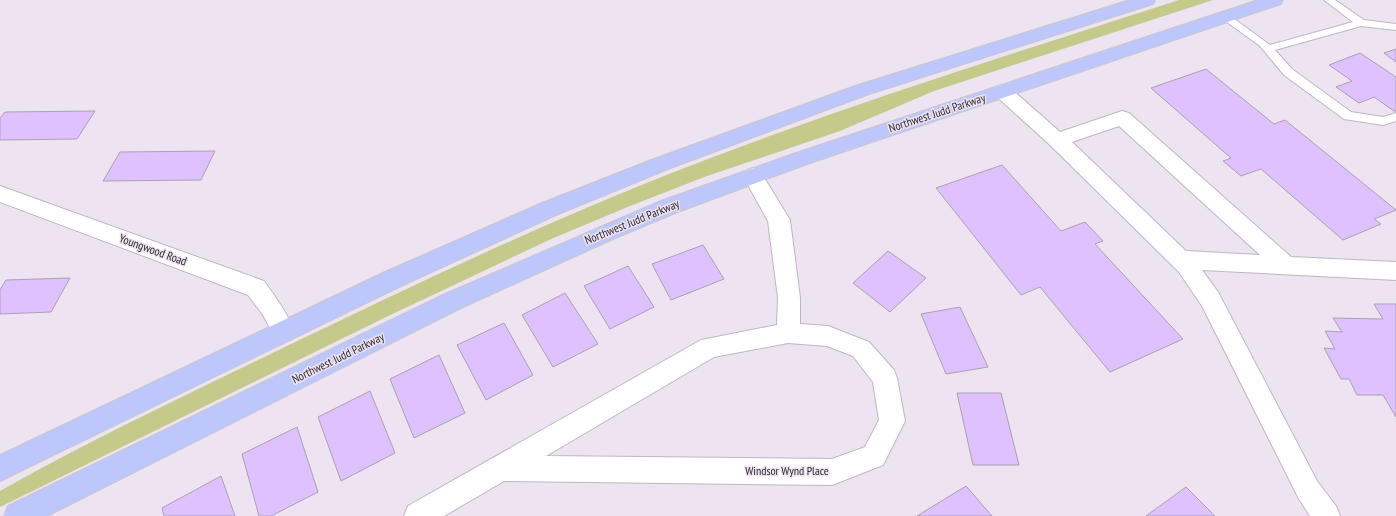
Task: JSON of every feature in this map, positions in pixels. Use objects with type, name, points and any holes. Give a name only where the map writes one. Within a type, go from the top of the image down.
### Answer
[{"type":"highway","points":[[0,468],[393,280],[542,212],[661,164],[862,90],[1147,0]]},
{"type":"highway","name":"Northwest Judd Parkway","points":[[18,516],[453,301],[605,233],[753,176],[1275,0]]},
{"type":"street","points":[[1002,91],[1058,140],[1181,260],[1210,299],[1308,490],[1326,516]]},
{"type":"street","points":[[1058,140],[1122,118],[1287,266]]},
{"type":"street","points":[[753,176],[779,220],[790,298],[788,333]]},
{"type":"street","name":"Youngwood Road","points":[[0,194],[256,288],[271,308],[284,332]]},
{"type":"street","points":[[1181,260],[1396,271]]},
{"type":"street","name":"Windsor Wynd Place","points":[[418,516],[500,468],[709,346],[788,333],[828,336],[861,349],[885,378],[892,421],[874,456],[832,472],[500,468]]},
{"type":"lane","points":[[1329,0],[1361,23]]},
{"type":"lane","points":[[1225,17],[1264,44],[1288,72],[1348,116],[1383,121],[1396,117]]},
{"type":"lane","points":[[1268,49],[1361,23],[1396,27]]},
{"type":"green space","points":[[1179,0],[1213,0],[934,91],[840,131],[707,176],[551,239],[384,318],[0,507],[0,491],[35,471],[143,416],[340,321],[553,222],[661,177],[831,114]]},
{"type":"building","points":[[1396,49],[1396,62],[1384,53]]},
{"type":"building","points":[[1360,53],[1396,77],[1396,111],[1374,97],[1359,103],[1336,87],[1352,81],[1329,65]]},
{"type":"building","points":[[1206,69],[1274,124],[1285,120],[1396,210],[1374,219],[1381,224],[1343,240],[1261,169],[1241,176],[1223,161],[1231,158],[1151,88]]},
{"type":"building","points":[[95,111],[77,139],[0,140],[0,118],[5,112]]},
{"type":"building","points":[[215,151],[201,180],[103,181],[120,152]]},
{"type":"building","points":[[1002,165],[1061,231],[1085,222],[1103,241],[1095,244],[1183,339],[1110,372],[1040,287],[1021,295],[936,188]]},
{"type":"building","points":[[703,245],[724,279],[671,300],[652,264]]},
{"type":"building","points":[[888,251],[926,278],[890,312],[853,283]]},
{"type":"building","points":[[628,266],[654,307],[610,329],[584,286]]},
{"type":"building","points":[[70,278],[51,312],[0,314],[0,290],[6,280]]},
{"type":"building","points":[[565,293],[598,344],[553,367],[522,315]]},
{"type":"building","points":[[1374,304],[1396,304],[1396,417],[1383,395],[1357,395],[1349,379],[1341,379],[1324,348],[1335,349],[1325,331],[1342,332],[1333,318],[1383,319]]},
{"type":"building","points":[[960,307],[988,367],[946,374],[921,314]]},
{"type":"building","points":[[504,323],[533,375],[486,400],[457,345]]},
{"type":"building","points":[[439,355],[465,413],[414,438],[390,379]]},
{"type":"building","points":[[370,391],[395,453],[341,481],[318,417]]},
{"type":"building","points":[[957,393],[1001,393],[1019,465],[973,465]]},
{"type":"building","points":[[297,427],[318,492],[271,516],[259,516],[242,454]]},
{"type":"building","points":[[221,476],[235,516],[164,516],[162,508]]},
{"type":"building","points":[[966,486],[992,516],[917,516]]},
{"type":"building","points":[[1186,487],[1215,516],[1146,516]]}]
